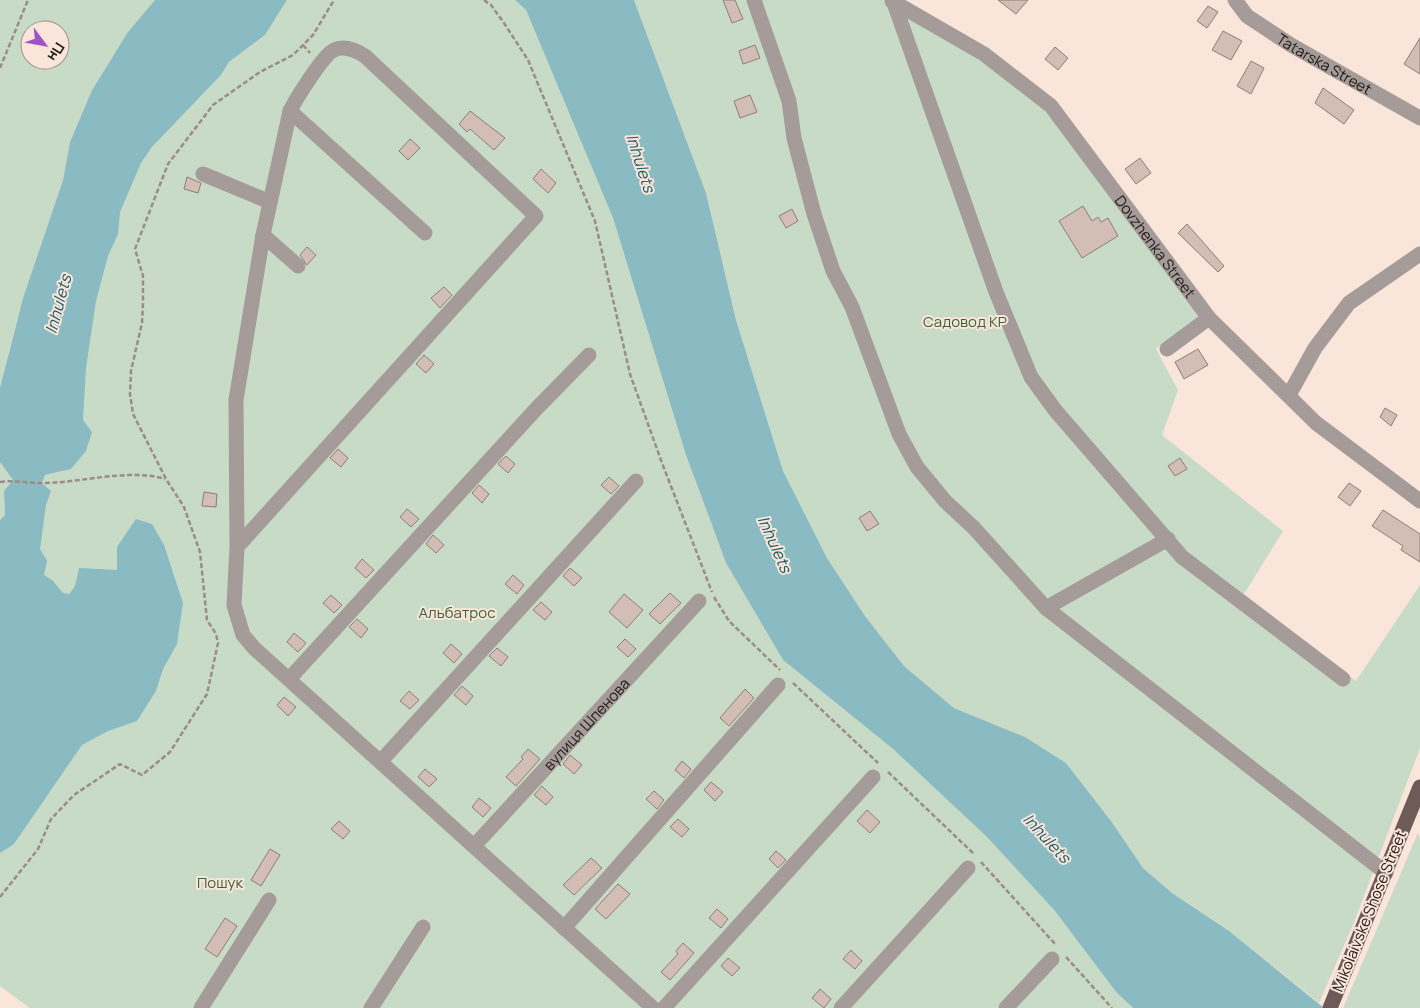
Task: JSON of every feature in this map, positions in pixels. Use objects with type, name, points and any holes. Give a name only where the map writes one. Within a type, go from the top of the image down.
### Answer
[{"type":"main road","name":"Mikolaivske Shose Street","points":[[1330,1008],[1354,954],[1420,787]]},
{"type":"street","points":[[754,0],[789,101],[794,138],[814,214],[833,271],[852,307],[899,434],[917,467],[945,501],[974,528],[1046,608],[1386,873]]},
{"type":"street","name":"Tatarska Street","points":[[1235,0],[1247,16],[1291,45],[1420,118]]},
{"type":"street","points":[[892,1],[996,292],[1031,377],[1055,410],[1168,538],[1182,557],[1344,679]]},
{"type":"street","name":"Dovzhenka Street","points":[[892,1],[984,54],[1051,106],[1209,318],[1316,423],[1420,501]]},
{"type":"street","points":[[237,547],[536,216],[358,51],[347,48],[334,50],[297,97],[290,111],[263,235],[236,400],[237,547],[234,605],[238,624],[243,636],[254,648],[290,678],[652,1008]]},
{"type":"street","points":[[290,111],[425,233]]},
{"type":"street","points":[[203,174],[270,202]]},
{"type":"street","points":[[263,235],[298,266]]},
{"type":"street","points":[[1289,395],[1315,348],[1349,303],[1419,257]]},
{"type":"street","points":[[1167,349],[1209,318]]},
{"type":"street","points":[[290,678],[530,416],[589,355]]},
{"type":"street","points":[[381,761],[636,481]]},
{"type":"street","points":[[1046,608],[1168,538]]},
{"type":"street","name":"вулиця Шпенова","points":[[474,846],[699,601]]},
{"type":"street","points":[[564,928],[783,679]]},
{"type":"street","points":[[664,1008],[873,777]]},
{"type":"street","points":[[841,1008],[968,868]]},
{"type":"street","points":[[201,1008],[269,900]]},
{"type":"street","points":[[372,1008],[423,927]]},
{"type":"street","points":[[1006,1008],[1052,959]]},
{"type":"path","points":[[0,68],[28,0]]},
{"type":"path","points":[[0,898],[38,849],[51,819],[74,795],[120,764],[142,775],[170,752],[207,694],[218,643],[216,634],[208,620],[200,552],[184,507],[166,479],[133,414],[130,394],[131,371],[142,323],[143,303],[143,276],[135,249],[168,164],[213,105],[260,72],[293,55],[313,35],[334,0]]},
{"type":"path","points":[[484,0],[504,23],[528,60],[595,221],[630,374],[713,594],[728,621],[783,679],[928,809],[985,865],[1112,1008]]},
{"type":"path","points":[[0,482],[13,480],[42,483],[147,474],[166,479]]},
{"type":"green space","points":[[0,0],[199,0],[113,56],[92,90],[70,142],[63,180],[23,298],[9,351],[0,430]]},
{"type":"green space","name":"Альбатрос","points":[[287,0],[515,0],[526,10],[613,218],[686,455],[726,563],[783,660],[893,749],[987,837],[1055,911],[1116,992],[1133,1008],[30,1008],[0,986],[0,851],[14,844],[65,769],[123,573],[79,599],[49,602],[40,554],[37,523],[40,491],[45,475],[63,471],[70,405],[120,193],[152,147],[221,75],[229,62],[265,35]]},
{"type":"green space","name":"Садовод КР","points":[[634,0],[883,0],[892,7],[949,38],[1045,108],[1202,318],[1156,349],[1178,390],[1162,435],[1283,531],[1244,594],[1356,681],[1420,585],[1420,748],[1353,925],[1319,1003],[1229,931],[1172,893],[1143,868],[1111,821],[1066,763],[1025,737],[954,708],[904,666],[865,616],[827,558],[783,471],[736,320],[706,193]]},
{"type":"green space","points":[[0,462],[13,480],[4,491],[5,515],[0,520]]},
{"type":"green space","points":[[1418,833],[1420,839],[1420,1008],[1343,1008]]},
{"type":"water","name":"Inhulets","points":[[155,0],[287,0],[265,35],[229,62],[221,75],[152,147],[141,163],[120,212],[118,234],[108,256],[96,301],[86,368],[83,420],[92,432],[86,451],[71,469],[45,475],[42,483],[51,491],[46,505],[40,549],[47,561],[44,575],[52,580],[63,593],[69,594],[75,586],[79,568],[117,570],[117,547],[136,519],[152,524],[164,545],[183,603],[177,644],[163,669],[156,691],[137,721],[108,731],[82,745],[14,844],[0,853],[0,520],[5,515],[4,491],[13,480],[0,462],[0,388],[23,298],[63,180],[70,142],[92,90],[128,32]]},
{"type":"water","name":"Inhulets","points":[[515,0],[634,0],[706,193],[736,320],[783,471],[827,558],[865,616],[904,666],[954,708],[1025,737],[1066,763],[1111,821],[1143,868],[1172,893],[1229,931],[1324,1008],[1133,1008],[1116,992],[1055,911],[987,837],[893,749],[783,660],[726,563],[686,455],[613,218],[526,10]]},
{"type":"building","points":[[723,0],[735,0],[743,19],[732,23]]},
{"type":"building","points":[[998,0],[1028,0],[1016,14]]},
{"type":"building","points":[[1208,6],[1218,12],[1207,28],[1197,21]]},
{"type":"building","points":[[1223,31],[1242,41],[1231,60],[1212,50]]},
{"type":"building","points":[[1420,38],[1420,74],[1404,64]]},
{"type":"building","points":[[755,45],[760,58],[743,64],[739,51]]},
{"type":"building","points":[[1055,47],[1068,58],[1058,70],[1045,59]]},
{"type":"building","points":[[1251,61],[1264,68],[1251,94],[1237,86]]},
{"type":"building","points":[[1323,88],[1354,110],[1344,124],[1315,103]]},
{"type":"building","points":[[750,95],[757,112],[740,118],[734,101]]},
{"type":"building","points":[[470,111],[505,138],[494,150],[470,129],[467,132],[459,124]]},
{"type":"building","points":[[410,139],[420,148],[408,160],[399,151]]},
{"type":"building","points":[[1140,158],[1151,173],[1136,184],[1125,169]]},
{"type":"building","points":[[541,169],[556,183],[548,193],[533,179]]},
{"type":"building","points":[[187,177],[201,183],[198,193],[184,189]]},
{"type":"building","points":[[1083,206],[1092,221],[1098,217],[1101,222],[1108,218],[1118,236],[1082,258],[1059,221]]},
{"type":"building","points":[[792,209],[798,221],[786,228],[779,216]]},
{"type":"building","points":[[1187,224],[1224,266],[1218,272],[1178,233]]},
{"type":"building","points":[[307,247],[316,255],[307,265],[300,255]]},
{"type":"building","points":[[444,287],[452,295],[440,308],[431,298]]},
{"type":"building","points":[[1198,349],[1208,365],[1184,379],[1175,362]]},
{"type":"building","points":[[424,355],[434,364],[426,373],[416,364]]},
{"type":"building","points":[[1385,408],[1397,415],[1391,426],[1380,417]]},
{"type":"building","points":[[338,449],[348,458],[341,467],[330,458]]},
{"type":"building","points":[[506,456],[515,464],[508,473],[498,464]]},
{"type":"building","points":[[1180,458],[1187,469],[1175,476],[1168,466]]},
{"type":"building","points":[[609,477],[619,486],[611,494],[601,485]]},
{"type":"building","points":[[1349,483],[1361,491],[1350,506],[1338,497]]},
{"type":"building","points":[[479,485],[489,494],[482,503],[472,493]]},
{"type":"building","points":[[204,492],[217,494],[216,507],[202,506]]},
{"type":"building","points":[[407,509],[419,519],[411,527],[400,517]]},
{"type":"building","points":[[1383,510],[1420,534],[1420,562],[1401,550],[1403,546],[1372,526]]},
{"type":"building","points":[[870,511],[879,524],[867,531],[859,518]]},
{"type":"building","points":[[433,535],[444,545],[436,553],[426,544]]},
{"type":"building","points":[[362,559],[374,570],[366,578],[355,568]]},
{"type":"building","points":[[570,568],[582,578],[574,586],[563,576]]},
{"type":"building","points":[[513,575],[524,585],[517,594],[505,584]]},
{"type":"building","points":[[670,593],[681,603],[660,624],[649,614]]},
{"type":"building","points":[[624,594],[643,610],[627,628],[609,612]]},
{"type":"building","points":[[331,595],[342,605],[334,613],[323,603]]},
{"type":"building","points":[[541,602],[552,612],[545,620],[533,610]]},
{"type":"building","points":[[357,619],[368,629],[361,638],[349,627]]},
{"type":"building","points":[[294,633],[306,643],[298,652],[287,642]]},
{"type":"building","points":[[625,639],[636,649],[628,657],[617,647]]},
{"type":"building","points":[[451,644],[462,654],[454,663],[443,653]]},
{"type":"building","points":[[497,648],[508,657],[501,666],[489,656]]},
{"type":"building","points":[[462,686],[473,696],[466,705],[454,695]]},
{"type":"building","points":[[745,689],[754,698],[729,726],[720,718]]},
{"type":"building","points":[[409,691],[419,700],[410,709],[400,701]]},
{"type":"building","points":[[284,697],[296,707],[288,716],[277,705]]},
{"type":"building","points":[[528,749],[540,759],[516,786],[506,777],[523,759],[521,757]]},
{"type":"building","points":[[570,755],[582,765],[574,774],[563,764]]},
{"type":"building","points":[[682,761],[691,769],[684,778],[675,770]]},
{"type":"building","points":[[425,769],[437,779],[429,787],[418,777]]},
{"type":"building","points":[[711,782],[723,792],[715,801],[704,790]]},
{"type":"building","points":[[542,786],[553,797],[546,805],[534,795]]},
{"type":"building","points":[[654,791],[664,800],[657,809],[646,799]]},
{"type":"building","points":[[479,798],[491,808],[483,817],[472,807]]},
{"type":"building","points":[[867,810],[880,822],[870,833],[857,821]]},
{"type":"building","points":[[678,819],[689,829],[682,837],[670,827]]},
{"type":"building","points":[[339,821],[350,831],[343,839],[331,829]]},
{"type":"building","points":[[270,849],[280,855],[261,886],[251,880]]},
{"type":"building","points":[[776,851],[786,860],[778,868],[769,859]]},
{"type":"building","points":[[591,858],[602,868],[574,895],[563,885]]},
{"type":"building","points":[[618,884],[630,894],[606,919],[595,909]]},
{"type":"building","points":[[717,909],[728,919],[721,928],[709,918]]},
{"type":"building","points":[[225,918],[237,926],[217,957],[205,949]]},
{"type":"building","points":[[683,943],[694,953],[670,980],[661,972],[678,954],[676,951]]},
{"type":"building","points":[[851,950],[862,961],[855,969],[843,959]]},
{"type":"building","points":[[728,958],[740,968],[732,976],[721,966]]},
{"type":"building","points":[[820,989],[831,999],[824,1008],[812,998]]},
{"type":"park label","name":"Пошук","points":[[220,882]]}]
